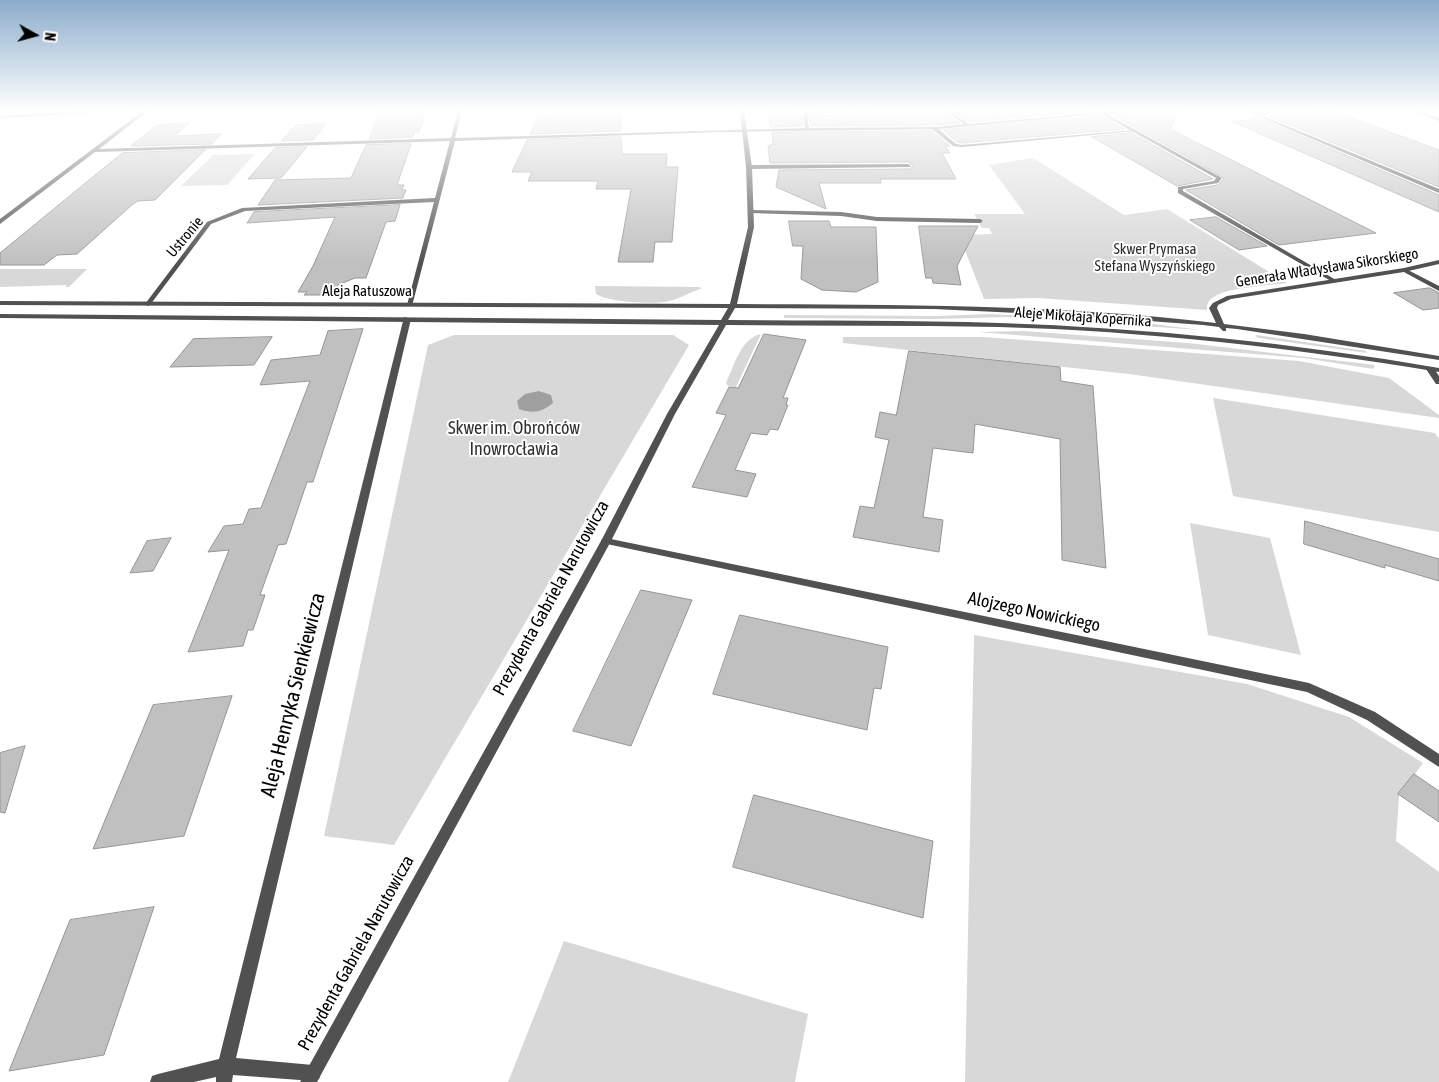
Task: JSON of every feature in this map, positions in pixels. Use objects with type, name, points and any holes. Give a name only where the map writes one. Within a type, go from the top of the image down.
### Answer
[{"type":"street","points":[[0,222],[80,161]]},
{"type":"street","points":[[410,305],[447,161]]},
{"type":"street","name":"Prezydenta Gabriela Narutowicza","points":[[310,1078],[606,541],[671,414],[733,306],[751,227],[752,212],[748,161]]},
{"type":"street","points":[[1189,161],[1219,178],[1216,182],[1180,188],[1180,192],[1333,280]]},
{"type":"street","points":[[1368,161],[1439,191]]},
{"type":"street","points":[[749,167],[908,166]]},
{"type":"street","name":"Ustronie","points":[[148,304],[210,223],[244,210],[437,200]]},
{"type":"street","points":[[752,212],[841,214],[877,219],[980,220]]},
{"type":"street","name":"Generała Władysława Sikorskiego","points":[[1222,327],[1213,308],[1220,300],[1229,296],[1404,270],[1439,262]]},
{"type":"street","points":[[1404,270],[1439,289]]},
{"type":"street","name":"Aleja Ratuszowa","points":[[0,304],[733,306]]},
{"type":"street","name":"Aleje Mikołaja Kopernika","points":[[733,306],[1011,310],[1170,320],[1439,358]]},
{"type":"street","name":"Aleja Ratuszowa","points":[[0,316],[722,323]]},
{"type":"street","name":"Aleja Henryka Sienkiewicza","points":[[225,1074],[407,319]]},
{"type":"street","name":"Aleje Mikołaja Kopernika","points":[[722,323],[998,325],[1134,333],[1332,353],[1439,370]]},
{"type":"street","points":[[1222,327],[1228,342]]},
{"type":"street","points":[[1425,356],[1430,369],[1439,382]]},
{"type":"street","name":"Alojzego Nowickiego","points":[[606,541],[1309,688],[1371,716],[1439,761]]},
{"type":"street","points":[[158,1082],[225,1074],[310,1078]]},
{"type":"green space","points":[[206,161],[248,161],[227,185],[181,186]]},
{"type":"green space","name":"Skwer Prymasa Stefana Wyszyńskiego","points":[[1011,161],[1039,161],[1124,215],[1167,209],[1287,283],[1247,288],[1217,295],[1210,300],[1207,310],[1038,298],[984,299],[959,235],[992,234],[989,228],[982,228],[974,214],[1025,214],[989,165]]},
{"type":"green space","points":[[0,269],[87,269],[69,287],[65,287],[67,285],[0,287]]},
{"type":"green space","points":[[595,286],[702,288],[677,299],[643,303],[602,297],[596,294]]},
{"type":"green space","points":[[990,314],[1138,322],[1201,330],[1007,317],[934,319],[784,318],[784,315],[939,316]]},
{"type":"green space","points":[[1023,331],[1188,343],[1375,365],[1373,369],[1304,358],[978,332]]},
{"type":"green space","points":[[761,334],[736,387],[728,386],[726,383],[743,347],[748,341]]},
{"type":"green space","name":"Skwer im. Obrońców Inowrocławia","points":[[454,335],[673,335],[689,345],[394,845],[324,836],[428,345]]},
{"type":"green space","points":[[1255,336],[1366,351],[1367,353],[1258,338]]},
{"type":"green space","points":[[843,337],[984,337],[1299,361],[1389,378],[1439,415],[1439,418],[1129,374],[843,343]]},
{"type":"green space","points":[[1213,398],[1435,433],[1439,439],[1439,532],[1233,496]]},
{"type":"green space","points":[[1190,523],[1270,538],[1301,655],[1208,635]]},
{"type":"green space","points":[[974,635],[1247,684],[1349,717],[1423,763],[1399,796],[1396,841],[1439,872],[1439,1082],[965,1082]]},
{"type":"green space","points":[[564,941],[808,1014],[795,1082],[508,1082]]},
{"type":"shaded area","points":[[539,391],[551,395],[553,403],[537,411],[519,409],[517,401],[525,394]]},
{"type":"building","points":[[112,161],[194,161],[155,200],[138,201],[133,204],[77,254],[57,255],[44,265],[0,265],[0,253]]},
{"type":"building","points":[[263,161],[295,161],[281,178],[248,179]]},
{"type":"building","points":[[359,161],[405,161],[397,185],[404,185],[402,190],[406,190],[403,198],[258,205],[275,180],[351,178]]},
{"type":"building","points":[[517,161],[666,161],[666,167],[678,167],[672,242],[655,242],[653,262],[618,262],[631,189],[596,189],[598,181],[528,181],[532,172],[512,172]]},
{"type":"building","points":[[770,161],[947,161],[956,179],[880,179],[881,183],[819,183],[826,209],[776,187],[779,170],[910,169],[913,166],[908,162],[770,163]]},
{"type":"building","points":[[1134,161],[1182,161],[1213,179],[1177,186]]},
{"type":"building","points":[[1195,161],[1234,161],[1376,233],[1279,245],[1186,190],[1218,185],[1224,178]]},
{"type":"building","points":[[1323,161],[1361,161],[1439,195],[1439,212]]},
{"type":"building","points":[[1378,161],[1439,161],[1439,187]]},
{"type":"building","points":[[400,205],[395,221],[386,222],[366,278],[355,278],[338,285],[331,295],[304,295],[307,292],[298,292],[313,266],[335,217],[247,223],[254,212]]},
{"type":"building","points":[[1216,217],[1267,246],[1239,250],[1190,220]]},
{"type":"building","points":[[789,221],[829,221],[831,227],[876,227],[878,282],[856,292],[822,290],[801,279],[803,246],[793,246]]},
{"type":"building","points":[[919,226],[978,226],[957,266],[961,285],[933,283],[932,278],[926,278]]},
{"type":"building","points":[[1430,288],[1439,293],[1439,308],[1423,310],[1394,293]]},
{"type":"building","points":[[363,329],[313,482],[307,482],[286,544],[278,545],[260,595],[265,595],[253,630],[248,630],[243,646],[188,652],[229,550],[208,552],[224,526],[243,524],[249,509],[261,508],[310,381],[260,385],[271,360],[320,355],[328,331]]},
{"type":"building","points":[[764,334],[806,340],[783,398],[788,398],[786,405],[788,405],[778,430],[770,429],[767,435],[751,433],[735,470],[756,474],[747,497],[692,487],[726,415],[716,413],[729,387],[738,388]]},
{"type":"building","points":[[272,337],[254,365],[170,367],[193,339]]},
{"type":"building","points":[[909,351],[1060,367],[1061,381],[1093,386],[1106,568],[1062,560],[1060,439],[975,424],[973,453],[933,448],[923,517],[943,520],[939,552],[853,537],[860,506],[874,508],[889,440],[875,437],[880,412],[896,415]]},
{"type":"building","points":[[1305,521],[1439,559],[1439,581],[1385,565],[1385,568],[1304,544]]},
{"type":"building","points":[[171,538],[153,571],[130,573],[147,541]]},
{"type":"building","points":[[641,590],[692,600],[631,746],[573,731]]},
{"type":"building","points":[[740,615],[888,647],[881,689],[874,688],[867,730],[713,694]]},
{"type":"building","points":[[232,696],[184,836],[93,849],[153,705]]},
{"type":"building","points":[[25,746],[5,813],[0,812],[0,753]]},
{"type":"building","points":[[1414,774],[1439,791],[1439,822],[1398,794]]},
{"type":"building","points":[[754,795],[933,841],[923,918],[733,867]]},
{"type":"building","points":[[154,907],[104,1055],[9,1071],[70,920]]}]
